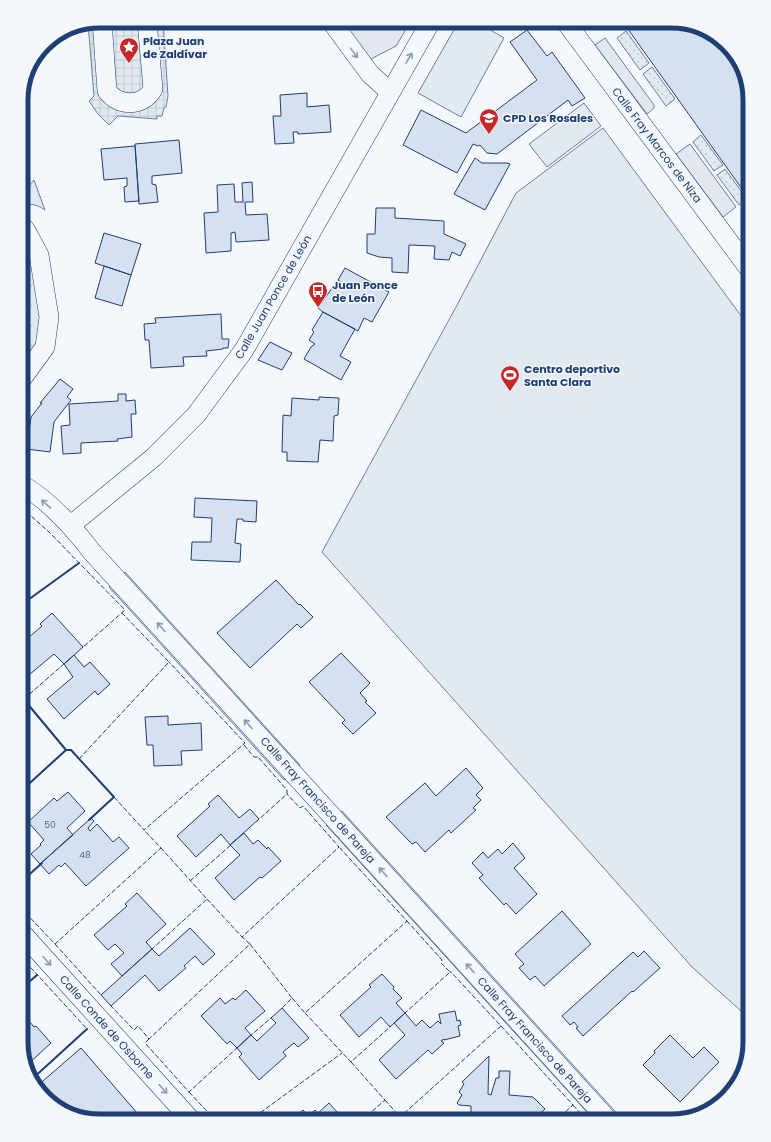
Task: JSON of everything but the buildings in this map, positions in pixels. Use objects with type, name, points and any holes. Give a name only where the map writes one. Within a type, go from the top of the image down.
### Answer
[{"type":"street","points":[[102,28],[107,92],[112,98],[121,102],[138,102],[149,96],[153,89],[149,28]]},
{"type":"street","points":[[336,28],[370,74],[390,92]]},
{"type":"street","name":"Calle Juan Ponce de León","points":[[71,525],[154,457],[186,426],[196,415],[244,350],[427,28]]},
{"type":"street","name":"Calle Fray Marcos de Niza","points":[[570,28],[743,261]]},
{"type":"street","points":[[28,234],[39,254],[49,317],[45,347],[28,370]]},
{"type":"street","name":"Calle Fray Francisco de Pareja","points":[[28,488],[71,525],[97,558],[603,1114]]},
{"type":"street","name":"Calle Conde de Osborne","points":[[28,940],[186,1114]]},
{"type":"green space","points":[[455,28],[487,28],[504,38],[461,117],[418,93]]},
{"type":"green space","points":[[626,31],[649,63],[640,70],[617,38]]},
{"type":"green space","points":[[652,67],[675,99],[666,106],[643,74]]},
{"type":"green space","points":[[584,103],[601,126],[547,167],[529,144]]},
{"type":"green space","points":[[603,128],[743,318],[743,1013],[692,967],[322,552],[456,307],[516,193]]},
{"type":"green space","points":[[701,135],[723,165],[714,171],[693,142]]},
{"type":"green space","points":[[725,169],[743,194],[743,202],[739,205],[717,175]]},
{"type":"green space","points":[[34,180],[45,210],[39,206],[28,205],[28,187]]},
{"type":"green space","points":[[28,255],[34,263],[42,317],[39,339],[28,356]]},
{"type":"shaded area","name":"Plaza Juan de Zaldívar","points":[[163,28],[168,96],[166,107],[164,108],[162,116],[157,116],[157,119],[118,116],[109,125],[98,114],[89,101],[94,96],[89,29]]},
{"type":"shaded area","points":[[346,28],[403,28],[405,31],[396,46],[369,60]]},
{"type":"shaded area","points":[[605,38],[654,105],[654,108],[647,114],[595,45]]},
{"type":"shaded area","points":[[690,144],[736,207],[723,217],[676,154]]},
{"type":"shaded area","points":[[125,572],[300,765],[296,769],[121,576]]},
{"type":"shaded area","points":[[113,583],[289,776],[284,780],[109,587]]},
{"type":"shaded area","points":[[342,811],[618,1114],[610,1114],[338,815]]},
{"type":"shaded area","points":[[331,821],[597,1114],[589,1114],[326,825]]},
{"type":"fence","points":[[28,513],[49,532],[125,610],[82,648]]},
{"type":"fence","points":[[79,759],[169,662],[122,613]]},
{"type":"fence","points":[[114,797],[144,830],[245,743],[169,662]]},
{"type":"fence","points":[[28,695],[65,663]]},
{"type":"fence","points":[[244,745],[254,757],[258,757],[287,790],[287,794],[257,821]]},
{"type":"fence","points":[[207,899],[242,937],[339,847],[303,806],[300,808],[287,794]]},
{"type":"fence","points":[[28,915],[55,944],[161,848],[144,830]]},
{"type":"fence","points":[[190,881],[232,844]]},
{"type":"fence","points":[[292,998],[305,1013],[407,921],[339,847]]},
{"type":"fence","points":[[151,950],[207,899],[161,848]]},
{"type":"fence","points":[[404,1014],[450,972],[441,963],[442,960],[407,921]]},
{"type":"fence","points":[[110,1005],[134,1030],[138,1026],[149,1039],[250,944],[242,937]]},
{"type":"fence","points":[[55,944],[101,995],[102,994]]},
{"type":"fence","points":[[250,944],[292,998],[281,1009]]},
{"type":"fence","points":[[28,965],[87,1029]]},
{"type":"fence","points":[[403,1114],[501,1026],[450,972]]},
{"type":"fence","points":[[305,1013],[351,1062],[391,1026]]},
{"type":"fence","points":[[249,1037],[272,1017]]},
{"type":"fence","points":[[501,1026],[573,1105],[563,1114]]},
{"type":"fence","points":[[149,1039],[145,1043],[189,1092],[239,1046]]},
{"type":"fence","points":[[259,1114],[342,1053]]},
{"type":"fence","points":[[351,1062],[385,1100],[369,1114]]},
{"type":"fence","points":[[189,1092],[209,1114]]},
{"type":"fence","points":[[385,1100],[397,1114]]},
{"type":"fence","points":[[573,1105],[581,1114]]},
{"type":"wall","points":[[28,600],[79,563]]},
{"type":"wall","points":[[28,704],[66,750],[71,750],[114,797],[89,820]]},
{"type":"wall","points":[[28,785],[66,750]]},
{"type":"wall","points":[[28,876],[42,863]]},
{"type":"wall","points":[[28,983],[37,975]]},
{"type":"wall","points":[[36,1075],[87,1029]]},
{"type":"place","name":"Plaza Juan de Zaldívar","points":[[129,64]]},
{"type":"place","name":"CPD Los Rosales","points":[[489,135]]},
{"type":"place","name":"Juan Ponce de León","points":[[318,308]]},
{"type":"place","name":"Centro deportivo Santa Clara","points":[[510,392]]}]
